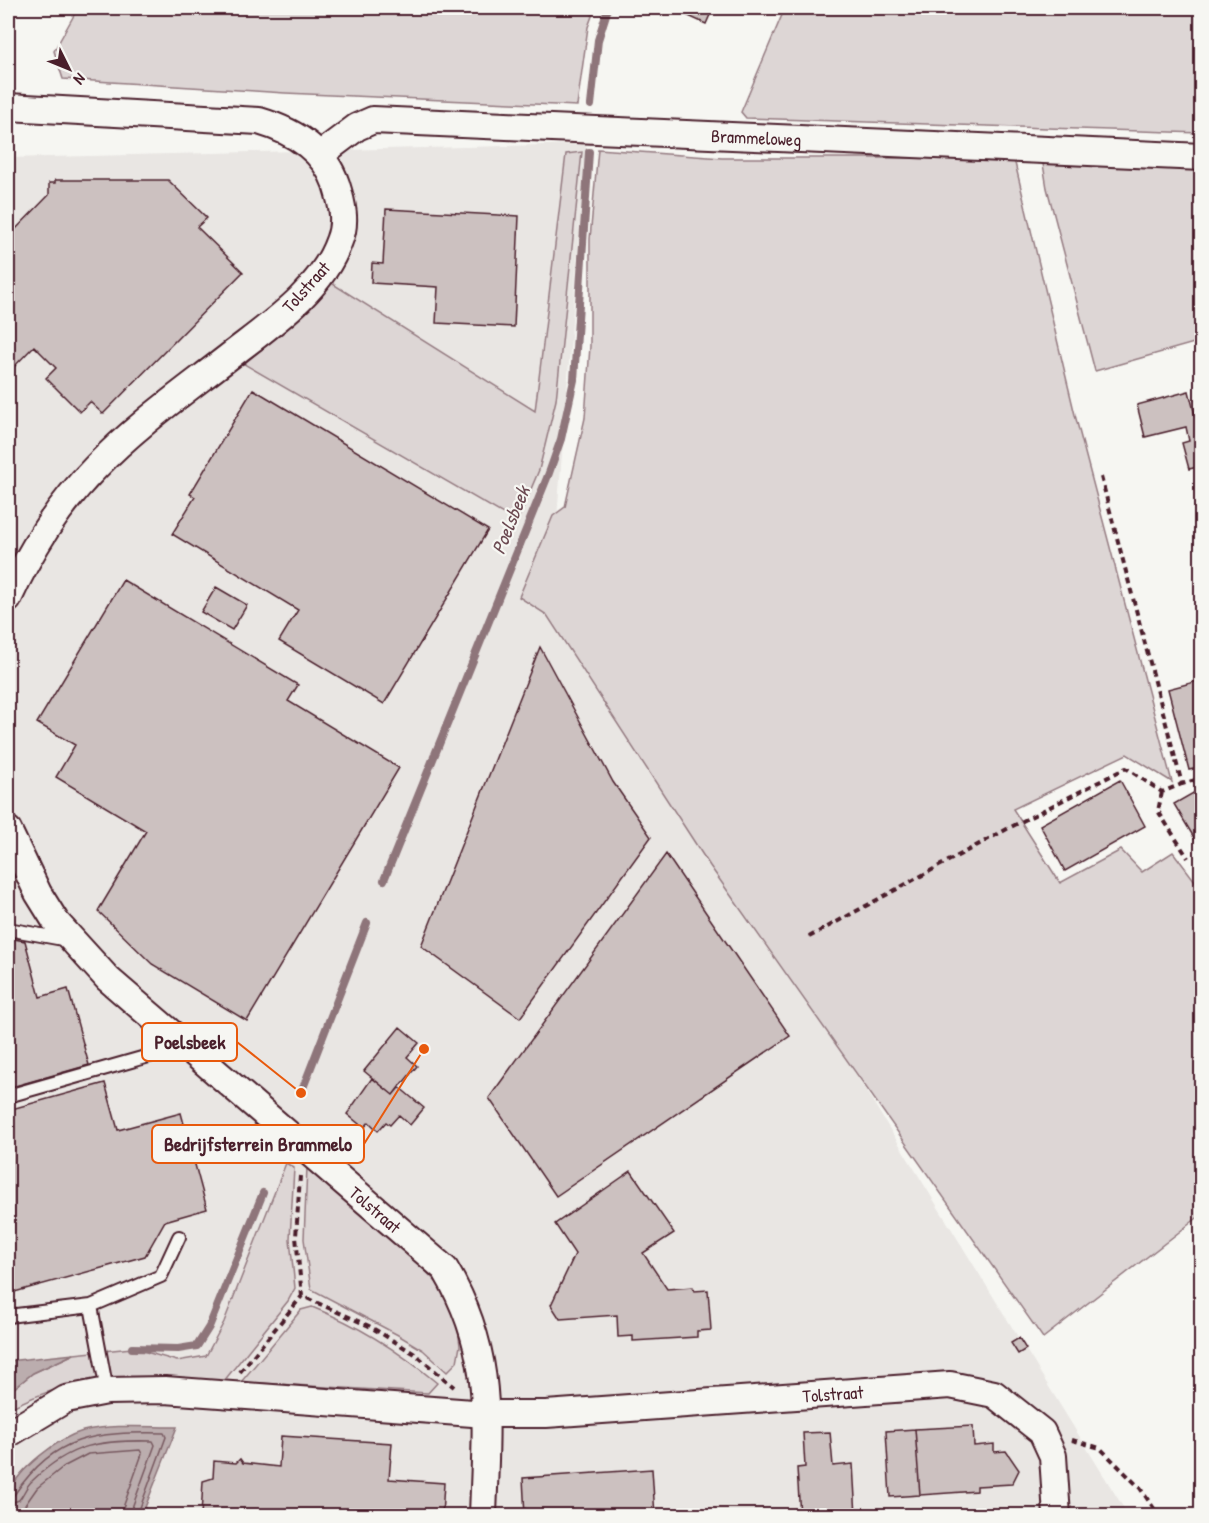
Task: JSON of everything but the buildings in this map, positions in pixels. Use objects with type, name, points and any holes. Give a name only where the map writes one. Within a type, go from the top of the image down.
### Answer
[{"type":"street","points":[[8,107],[259,121],[278,126],[321,154]]},
{"type":"street","name":"Brammeloweg","points":[[321,154],[357,127],[373,120],[1202,157]]},
{"type":"street","name":"Tolstraat","points":[[8,598],[26,560],[50,520],[96,467],[130,435],[274,322],[327,267],[340,240],[343,212],[333,176],[321,154]]},
{"type":"street","name":"Tolstraat","points":[[8,830],[38,893],[56,922],[108,979],[445,1269],[459,1293],[473,1328],[483,1369],[486,1414],[483,1515]]},
{"type":"street","name":"Tolstraat","points":[[8,1434],[66,1400],[107,1391],[165,1390],[486,1414],[546,1414],[950,1385],[994,1394],[1042,1432],[1053,1456],[1057,1515]]},
{"type":"lane","points":[[8,928],[72,941]]},
{"type":"lane","points":[[8,1096],[185,1045]]},
{"type":"lane","points":[[8,1316],[91,1306],[161,1276],[179,1237]]},
{"type":"lane","points":[[91,1306],[107,1391]]},
{"type":"path","points":[[1101,477],[1182,784]]},
{"type":"path","points":[[809,938],[1007,829],[1126,768],[1162,792]]},
{"type":"path","points":[[1162,792],[1202,778]]},
{"type":"path","points":[[1162,792],[1158,811],[1188,858]]},
{"type":"path","points":[[223,1394],[302,1296],[296,1237],[302,1145]]},
{"type":"path","points":[[302,1296],[369,1326],[415,1354],[486,1414]]},
{"type":"path","points":[[1042,1432],[1100,1448],[1140,1488],[1159,1515]]},
{"type":"shaded area","points":[[78,8],[595,8],[588,27],[577,106],[285,93],[63,79],[54,51]]},
{"type":"shaded area","points":[[785,8],[1201,8],[1201,133],[746,118],[741,112]]},
{"type":"shaded area","points":[[586,144],[552,582],[1128,1515],[8,1515],[8,158]]},
{"type":"shaded area","points":[[598,149],[722,158],[1009,158],[1015,163],[1075,415],[1172,782],[1127,754],[1013,809],[1060,883],[1121,850],[1142,872],[1173,852],[1201,889],[1201,1215],[1043,1338],[710,866],[547,615],[519,597],[553,516],[565,507],[585,418],[590,346],[590,239]]},
{"type":"shaded area","points":[[582,152],[556,400],[539,470],[517,522],[244,364],[322,296],[330,282],[535,411],[566,154]]},
{"type":"shaded area","points":[[1046,159],[1201,165],[1201,341],[1095,371],[1047,188],[1043,164]]},
{"type":"shaded area","points":[[286,1163],[294,1168],[290,1239],[295,1288],[288,1301],[224,1381],[113,1378],[62,1387],[8,1409],[8,1393],[33,1373],[74,1354],[132,1348],[177,1361],[206,1356],[224,1322]]},
{"type":"shaded area","points":[[307,1167],[414,1259],[441,1287],[457,1320],[460,1346],[457,1362],[447,1372],[423,1350],[311,1289],[304,1239]]},
{"type":"shaded area","points":[[312,1307],[378,1340],[437,1383],[428,1393],[241,1382],[301,1310]]},
{"type":"water","points":[[74,1354],[33,1373],[8,1393],[8,1361]]},
{"type":"water","points":[[106,1427],[177,1427],[142,1515],[9,1515],[9,1493],[21,1474],[62,1440],[83,1431]]},
{"type":"waterway","name":"Poelsbeek","points":[[591,105],[598,40],[608,8]]},
{"type":"waterway","name":"Poelsbeek","points":[[384,880],[561,439],[574,380],[589,152]]},
{"type":"waterway","name":"Poelsbeek","points":[[301,1093],[367,923]]},
{"type":"waterway","name":"Poelsbeek","points":[[132,1348],[178,1349],[197,1346],[209,1327],[263,1193]]},
{"type":"place","name":"Bedrijfsterrein Brammelo","points":[[424,1049]]},
{"type":"place","name":"Poelsbeek","points":[[301,1093]]}]
